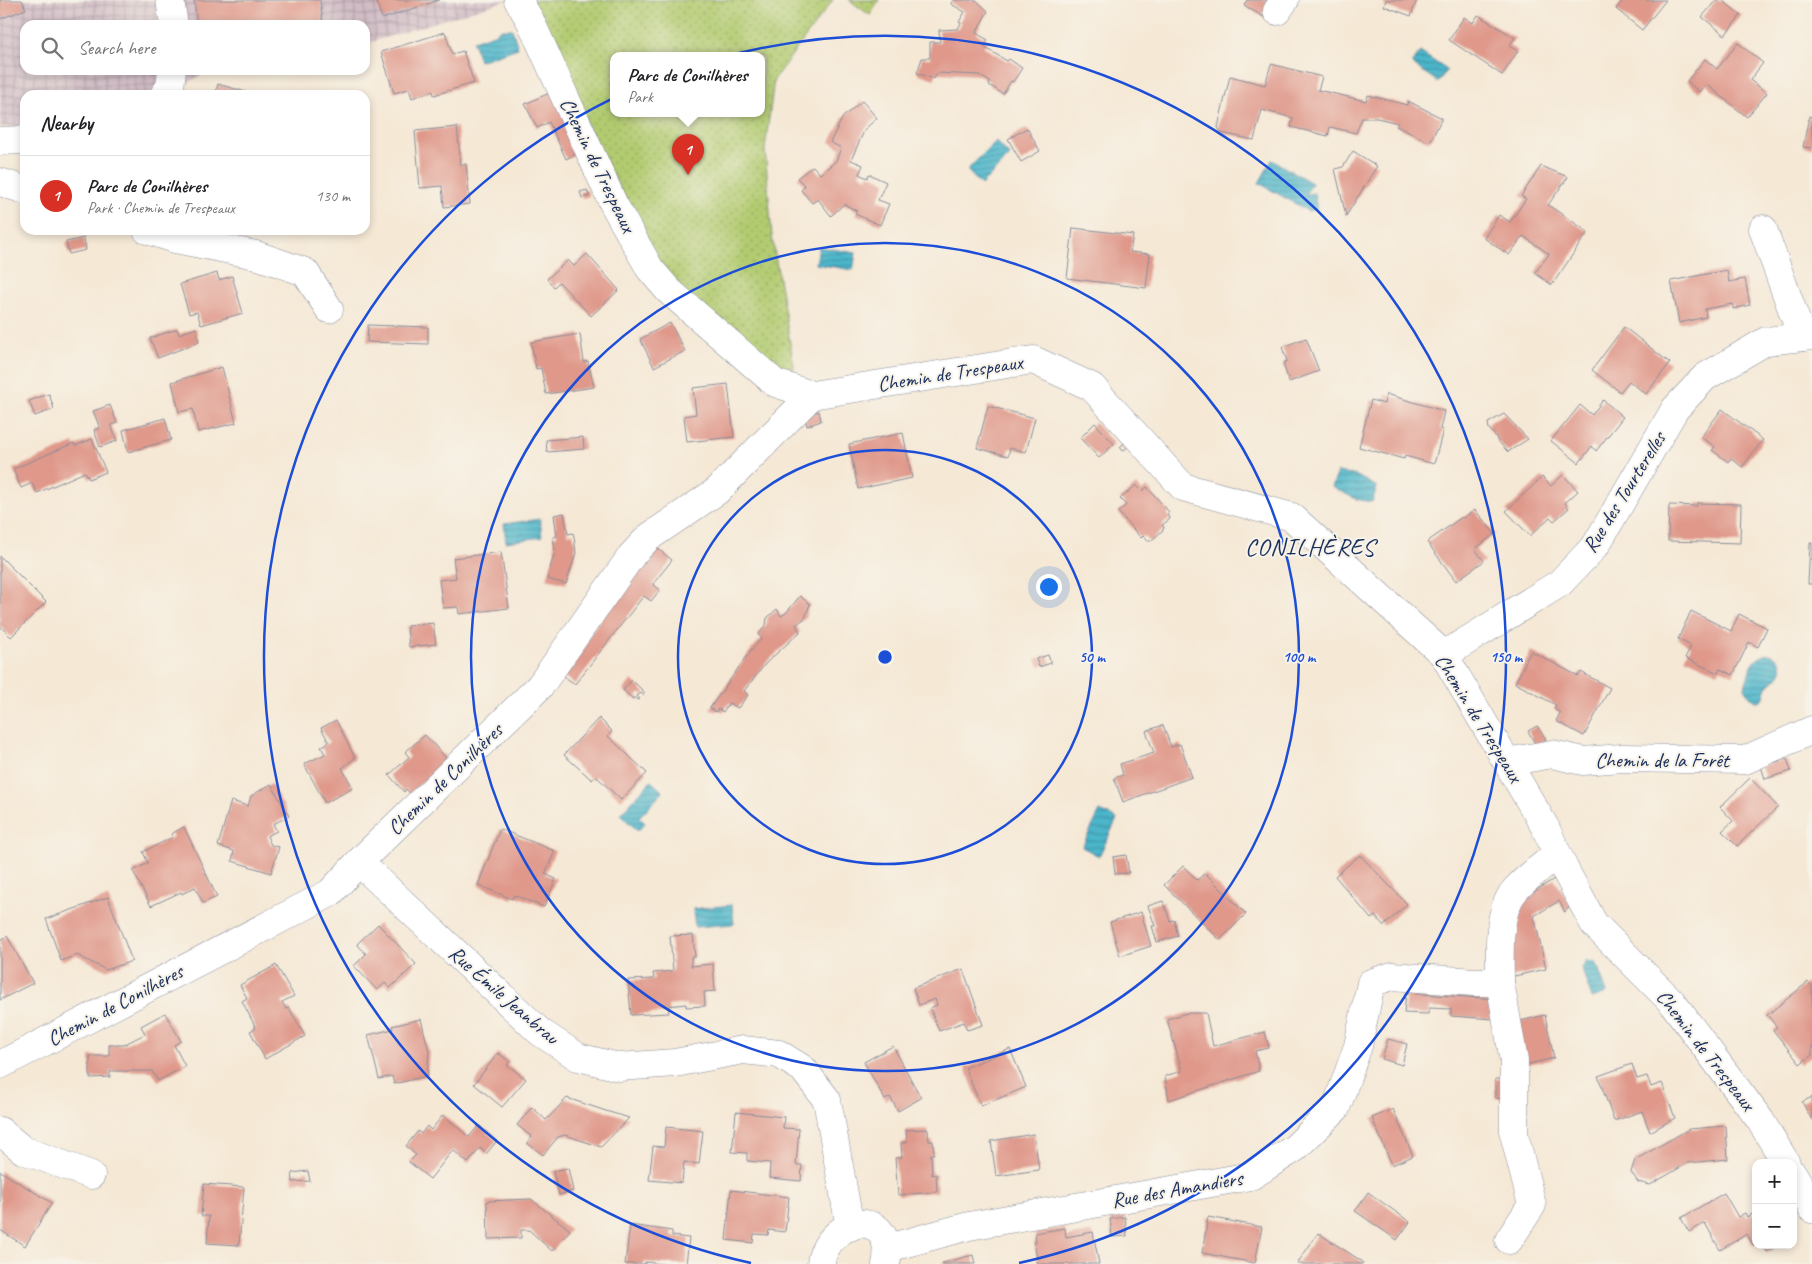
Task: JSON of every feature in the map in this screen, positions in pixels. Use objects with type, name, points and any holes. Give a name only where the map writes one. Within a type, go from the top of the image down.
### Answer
[{"type":"street","points":[[170,0],[173,20]]},
{"type":"street","name":"Chemin de Trespeaux","points":[[518,0],[530,20],[613,203],[650,269],[668,290],[775,383],[812,395],[1032,360],[1092,387],[1183,487],[1292,517],[1444,655],[1545,827],[1594,924],[1672,1002],[1760,1120],[1784,1159]]},
{"type":"street","points":[[167,90],[170,86],[171,75]]},
{"type":"street","points":[[0,140],[20,140]]},
{"type":"street","points":[[0,182],[20,188]]},
{"type":"street","name":"Rue des Tourterelles","points":[[1444,655],[1560,583],[1596,545],[1675,409],[1705,377],[1766,341],[1807,336],[1763,229]]},
{"type":"street","points":[[163,235],[256,254],[305,272],[329,309]]},
{"type":"street","name":"Chemin de Conilhères","points":[[0,1065],[4,1065],[203,958],[330,893],[359,862],[540,686],[632,555],[649,537],[716,491],[812,395]]},
{"type":"street","name":"Chemin de la Forêt","points":[[1507,762],[1552,754],[1583,761],[1622,758],[1745,760],[1812,730]]},
{"type":"street","points":[[1509,1240],[1532,1205],[1514,1134],[1514,1061],[1500,982],[1500,932],[1508,903],[1515,890],[1557,854]]},
{"type":"street","name":"Rue Émile Jeanbrau","points":[[359,862],[540,1032],[578,1057],[619,1067],[676,1063],[743,1050],[779,1054],[803,1069],[827,1100],[850,1227]]},
{"type":"street","name":"Rue des Amandiers","points":[[887,1256],[969,1226],[1251,1176],[1295,1148],[1336,1108],[1358,1046],[1371,983],[1392,976],[1500,982]]},
{"type":"street","points":[[0,1130],[23,1150],[91,1176]]},
{"type":"street","points":[[1797,1181],[1812,1209]]},
{"type":"street","points":[[819,1264],[824,1249],[830,1240],[850,1227],[859,1224],[875,1227],[883,1236],[887,1256]]},
{"type":"shaded area","points":[[0,0],[508,0],[370,42],[370,20],[20,20],[20,75],[201,75],[175,90],[20,90],[20,128],[0,127]]},
{"type":"green space","points":[[524,0],[833,0],[774,79],[765,149],[772,237],[794,366],[790,381],[666,279]]},
{"type":"green space","points":[[849,0],[879,0],[870,15]]},
{"type":"water","points":[[502,29],[512,29],[518,48],[479,61],[473,41],[494,34]]},
{"type":"water","points":[[1420,52],[1447,70],[1438,82],[1412,64]]},
{"type":"water","points":[[996,141],[1010,156],[981,185],[967,170]]},
{"type":"water","points":[[1272,160],[1312,183],[1306,194],[1314,193],[1317,209],[1308,211],[1259,183]]},
{"type":"water","points":[[819,247],[856,253],[853,270],[816,264]]},
{"type":"water","points":[[1338,472],[1357,476],[1377,487],[1372,502],[1356,499],[1332,487]]},
{"type":"water","points":[[540,519],[542,537],[506,542],[504,524]]},
{"type":"water","points":[[1768,654],[1773,655],[1780,661],[1782,672],[1779,677],[1767,686],[1764,697],[1760,701],[1756,701],[1745,689],[1746,684],[1755,662],[1760,657]]},
{"type":"water","points":[[651,781],[663,792],[639,817],[645,823],[638,831],[620,814]]},
{"type":"water","points":[[1100,811],[1117,819],[1099,856],[1082,847]]},
{"type":"water","points":[[732,905],[734,924],[695,927],[693,909]]},
{"type":"water","points":[[1586,961],[1596,962],[1607,993],[1592,998],[1581,967],[1584,966]]},
{"type":"building","points":[[0,0],[22,0],[26,9],[0,19]]},
{"type":"building","points":[[194,0],[320,0],[322,20],[196,20]]},
{"type":"building","points":[[376,0],[439,0],[382,19]]},
{"type":"building","points":[[953,0],[976,0],[988,11],[976,33],[988,40],[984,47],[1007,61],[1009,59],[1022,68],[1003,94],[989,85],[990,82],[979,75],[937,73],[934,79],[917,73],[922,58],[930,58],[930,42],[940,42],[939,30],[958,29],[961,23],[959,22],[965,12],[951,4]]},
{"type":"building","points":[[1247,0],[1276,0],[1265,18],[1244,5]]},
{"type":"building","points":[[1386,0],[1417,0],[1411,16],[1384,6]]},
{"type":"building","points":[[1623,0],[1666,0],[1642,30],[1616,9]]},
{"type":"building","points":[[1716,0],[1722,0],[1741,15],[1725,35],[1702,17]]},
{"type":"building","points":[[1478,15],[1515,38],[1509,46],[1518,51],[1502,75],[1449,40],[1464,17],[1473,23]]},
{"type":"building","points":[[445,32],[452,54],[463,51],[474,83],[434,95],[433,91],[412,98],[409,89],[394,93],[381,52]]},
{"type":"building","points":[[1738,43],[1763,63],[1750,80],[1767,93],[1747,117],[1706,84],[1699,92],[1687,81],[1705,59],[1717,69]]},
{"type":"building","points":[[1271,64],[1322,77],[1318,90],[1366,101],[1368,95],[1407,105],[1408,101],[1442,118],[1431,140],[1427,141],[1396,126],[1398,123],[1377,118],[1362,118],[1356,133],[1330,127],[1328,136],[1291,127],[1293,118],[1262,110],[1254,140],[1221,133],[1218,127],[1230,76],[1265,85]]},
{"type":"building","points":[[218,84],[239,90],[216,90]]},
{"type":"building","points":[[554,91],[582,151],[566,159],[549,122],[537,128],[525,104]]},
{"type":"building","points":[[862,101],[877,118],[865,129],[851,160],[863,165],[859,174],[867,178],[869,174],[886,182],[878,200],[889,204],[880,225],[855,214],[857,211],[844,204],[831,216],[818,199],[812,203],[801,190],[805,186],[797,178],[813,166],[820,174],[836,161],[841,148],[830,142],[843,117]]},
{"type":"building","points":[[1809,116],[1812,117],[1812,148],[1803,147]]},
{"type":"building","points":[[457,127],[461,165],[466,164],[470,204],[444,207],[442,186],[420,188],[415,131]]},
{"type":"building","points":[[1027,128],[1040,151],[1021,162],[1008,139]]},
{"type":"building","points":[[1353,151],[1377,166],[1346,216],[1335,169],[1343,167]]},
{"type":"building","points":[[1541,166],[1568,177],[1548,205],[1588,232],[1552,285],[1535,273],[1549,254],[1523,236],[1509,255],[1484,238],[1499,215],[1510,222],[1526,199],[1521,196]]},
{"type":"building","points":[[587,190],[589,196],[582,198],[580,192]]},
{"type":"building","points":[[1073,228],[1133,235],[1130,252],[1150,254],[1146,288],[1067,278]]},
{"type":"building","points":[[84,238],[86,250],[69,254],[66,242]]},
{"type":"building","points":[[587,254],[619,290],[591,316],[559,282],[554,287],[547,279],[568,260],[574,266]]},
{"type":"building","points":[[1727,270],[1729,282],[1745,279],[1750,305],[1733,309],[1733,304],[1705,309],[1706,317],[1679,323],[1671,281]]},
{"type":"building","points":[[217,273],[219,280],[232,276],[243,313],[201,325],[197,312],[189,314],[180,284]]},
{"type":"building","points":[[670,323],[685,351],[654,367],[640,339]]},
{"type":"building","points":[[368,325],[428,327],[428,344],[367,342]]},
{"type":"building","points":[[1624,327],[1670,363],[1646,394],[1629,381],[1620,392],[1592,370]]},
{"type":"building","points":[[196,328],[199,342],[158,358],[150,338],[177,329],[179,334]]},
{"type":"building","points":[[580,334],[584,362],[588,361],[594,387],[546,394],[541,368],[536,369],[531,342]]},
{"type":"building","points":[[1306,338],[1319,371],[1289,382],[1283,363],[1287,361],[1282,347]]},
{"type":"building","points":[[222,367],[236,423],[198,432],[193,409],[179,412],[172,382]]},
{"type":"building","points":[[728,384],[734,437],[687,442],[684,416],[696,414],[693,388]]},
{"type":"building","points":[[49,394],[54,409],[35,416],[29,401]]},
{"type":"building","points":[[1386,394],[1444,411],[1440,429],[1443,430],[1434,464],[1405,456],[1404,459],[1359,447],[1371,400],[1384,404]]},
{"type":"building","points":[[1603,400],[1623,417],[1596,451],[1592,446],[1579,463],[1551,441],[1580,405],[1592,415]]},
{"type":"building","points":[[110,405],[117,423],[111,425],[117,441],[100,447],[94,430],[100,428],[93,411]]},
{"type":"building","points":[[988,406],[1035,418],[1026,452],[1010,448],[1008,456],[977,448]]},
{"type":"building","points":[[1722,409],[1763,440],[1742,467],[1731,458],[1728,462],[1712,450],[1715,447],[1701,437]]},
{"type":"building","points":[[819,411],[821,421],[807,426],[805,416]]},
{"type":"building","points":[[1504,414],[1528,439],[1508,452],[1489,429],[1488,423]]},
{"type":"building","points":[[165,418],[171,440],[128,452],[123,430]]},
{"type":"building","points":[[1095,423],[1114,444],[1099,458],[1080,438]]},
{"type":"building","points":[[903,433],[912,478],[858,489],[849,444]]},
{"type":"building","points":[[583,437],[584,449],[547,452],[546,440]]},
{"type":"building","points":[[92,439],[106,472],[89,479],[85,472],[37,493],[32,483],[21,488],[13,469],[74,443],[75,446]]},
{"type":"building","points":[[1127,440],[1131,444],[1123,451],[1120,447]]},
{"type":"building","points":[[1563,475],[1578,491],[1565,503],[1569,508],[1554,521],[1550,517],[1530,536],[1506,511],[1542,477],[1551,486]]},
{"type":"building","points":[[1136,485],[1142,491],[1147,487],[1169,512],[1167,515],[1170,519],[1162,525],[1164,527],[1163,530],[1151,541],[1148,541],[1143,536],[1141,538],[1118,512],[1126,505],[1120,499]]},
{"type":"building","points":[[1697,503],[1741,504],[1740,543],[1668,541],[1669,505],[1697,506]]},
{"type":"building","points":[[1475,510],[1495,534],[1475,549],[1484,561],[1456,581],[1427,542]]},
{"type":"building","points":[[564,513],[568,534],[573,533],[576,553],[566,584],[547,579],[555,551],[553,537],[557,536],[554,515]]},
{"type":"building","points":[[1810,543],[1812,543],[1812,584],[1808,584]]},
{"type":"building","points":[[652,544],[672,560],[653,584],[660,590],[651,601],[644,596],[642,598],[575,684],[562,675]]},
{"type":"building","points":[[501,552],[509,608],[459,614],[458,607],[443,608],[439,580],[456,578],[453,558]]},
{"type":"building","points":[[0,556],[46,602],[11,637],[0,626]]},
{"type":"building","points":[[800,596],[810,604],[805,618],[796,625],[800,632],[766,663],[744,691],[748,695],[738,708],[729,703],[723,712],[718,709],[716,712],[710,708],[751,650],[762,638],[758,635],[766,625],[767,618],[777,609],[781,616],[786,613]]},
{"type":"building","points":[[1691,611],[1731,631],[1739,614],[1767,628],[1758,647],[1749,642],[1733,675],[1720,669],[1718,673],[1685,658],[1691,646],[1678,639]]},
{"type":"building","points":[[433,623],[436,644],[409,647],[407,626]]},
{"type":"building","points":[[1531,651],[1578,676],[1581,672],[1610,688],[1584,736],[1556,721],[1560,713],[1554,709],[1556,705],[1515,683]]},
{"type":"building","points":[[1048,655],[1051,663],[1039,667],[1036,659]]},
{"type":"building","points":[[632,680],[645,693],[637,696],[640,699],[638,700],[635,697],[633,699],[623,690]]},
{"type":"building","points":[[599,718],[612,731],[608,736],[647,773],[621,800],[596,776],[592,780],[564,755]]},
{"type":"building","points":[[336,720],[355,758],[342,768],[353,788],[325,803],[304,764],[325,754],[321,747],[329,742],[321,728]]},
{"type":"building","points":[[1163,725],[1171,747],[1180,744],[1192,777],[1123,802],[1114,778],[1123,775],[1120,764],[1154,753],[1146,731]]},
{"type":"building","points":[[1537,726],[1546,739],[1536,745],[1528,731]]},
{"type":"building","points":[[425,735],[448,760],[410,793],[406,789],[404,792],[389,775],[409,757],[405,752]]},
{"type":"building","points":[[1787,759],[1791,771],[1765,779],[1761,766]]},
{"type":"building","points":[[1750,778],[1778,807],[1737,846],[1722,831],[1733,821],[1720,807]]},
{"type":"building","points":[[271,784],[289,816],[273,824],[277,831],[267,836],[271,845],[279,847],[271,873],[232,861],[234,851],[218,846],[231,801],[248,806],[251,796]]},
{"type":"building","points":[[184,827],[217,897],[203,903],[195,887],[151,906],[133,871],[148,863],[143,852],[173,837],[171,834]]},
{"type":"building","points":[[500,829],[555,851],[545,874],[556,879],[544,907],[514,895],[512,899],[478,885]]},
{"type":"building","points":[[1126,855],[1129,873],[1115,874],[1113,857]]},
{"type":"building","points":[[1360,855],[1407,904],[1384,926],[1375,916],[1371,919],[1335,876]]},
{"type":"building","points":[[1183,866],[1197,880],[1205,873],[1246,914],[1220,940],[1164,885]]},
{"type":"building","points":[[1554,879],[1571,905],[1565,912],[1559,901],[1534,916],[1546,969],[1510,977],[1516,903]]},
{"type":"building","points":[[108,897],[132,961],[106,970],[77,955],[61,961],[46,919]]},
{"type":"building","points":[[1163,901],[1170,921],[1174,920],[1178,936],[1157,942],[1152,926],[1155,926],[1148,906]]},
{"type":"building","points":[[1141,912],[1151,946],[1120,956],[1110,922]]},
{"type":"building","points":[[378,924],[416,964],[390,988],[385,983],[377,990],[354,966],[366,954],[357,944]]},
{"type":"building","points":[[693,935],[695,957],[691,957],[691,966],[713,964],[715,991],[704,992],[705,1006],[686,1007],[686,1004],[668,1006],[669,1013],[631,1015],[628,980],[654,979],[653,973],[673,971],[670,936]]},
{"type":"building","points":[[7,936],[33,983],[0,1000],[0,940]]},
{"type":"building","points":[[276,965],[294,996],[282,1002],[286,1009],[289,1008],[305,1036],[265,1059],[250,1031],[256,1028],[242,1001],[247,998],[240,985]]},
{"type":"building","points":[[963,969],[983,1025],[967,1030],[964,1022],[939,1031],[930,1008],[937,1005],[935,999],[919,1005],[913,988]]},
{"type":"building","points":[[1808,982],[1812,986],[1812,1055],[1800,1064],[1773,1030],[1777,1027],[1767,1015]]},
{"type":"building","points":[[1406,993],[1495,999],[1494,1019],[1451,1016],[1451,1009],[1429,1008],[1428,1014],[1404,1013]]},
{"type":"building","points":[[165,1013],[181,1041],[174,1045],[185,1066],[158,1081],[152,1071],[110,1071],[110,1077],[90,1078],[90,1056],[109,1056],[109,1045],[123,1045],[145,1034],[141,1026]]},
{"type":"building","points":[[1187,1013],[1206,1013],[1213,1046],[1265,1032],[1269,1048],[1255,1051],[1259,1071],[1169,1100],[1165,1076],[1182,1071],[1167,1019]]},
{"type":"building","points":[[1545,1015],[1554,1058],[1525,1065],[1516,1022]]},
{"type":"building","points":[[421,1019],[429,1052],[427,1076],[394,1084],[392,1076],[379,1079],[368,1035],[393,1029],[392,1026]]},
{"type":"building","points":[[1388,1039],[1407,1044],[1402,1065],[1382,1059]]},
{"type":"building","points":[[893,1046],[921,1098],[898,1111],[890,1097],[885,1100],[864,1062]]},
{"type":"building","points":[[1010,1049],[1026,1087],[981,1106],[965,1068]]},
{"type":"building","points":[[498,1053],[510,1062],[507,1065],[526,1079],[502,1107],[474,1084]]},
{"type":"building","points":[[1632,1064],[1637,1079],[1647,1076],[1651,1087],[1662,1083],[1675,1118],[1650,1132],[1642,1111],[1614,1121],[1598,1076]]},
{"type":"building","points":[[1495,1079],[1502,1079],[1508,1099],[1495,1098]]},
{"type":"building","points":[[1812,1097],[1812,1120],[1802,1102]]},
{"type":"building","points":[[567,1098],[629,1118],[601,1147],[565,1135],[558,1137],[543,1155],[527,1143],[532,1137],[517,1125],[532,1107],[546,1120]]},
{"type":"building","points":[[1393,1109],[1413,1156],[1392,1165],[1372,1118]]},
{"type":"building","points":[[736,1112],[784,1117],[783,1128],[799,1129],[796,1165],[802,1165],[801,1181],[769,1178],[770,1163],[747,1161],[747,1153],[732,1152]]},
{"type":"building","points":[[443,1115],[469,1137],[479,1125],[497,1141],[486,1154],[480,1148],[468,1163],[453,1150],[430,1179],[409,1162],[416,1155],[406,1146],[418,1131],[421,1134],[427,1126],[431,1130]]},
{"type":"building","points":[[1726,1126],[1728,1159],[1688,1163],[1650,1185],[1638,1182],[1631,1172],[1635,1160],[1689,1129]]},
{"type":"building","points":[[666,1127],[703,1131],[699,1164],[684,1162],[682,1183],[649,1180],[653,1146],[664,1147]]},
{"type":"building","points":[[928,1129],[929,1141],[933,1141],[934,1154],[931,1154],[932,1175],[936,1174],[937,1192],[898,1195],[895,1158],[902,1157],[901,1143],[907,1142],[906,1130]]},
{"type":"building","points":[[1034,1134],[1039,1170],[996,1176],[991,1141]]},
{"type":"building","points":[[568,1168],[573,1191],[559,1195],[553,1171]]},
{"type":"building","points":[[0,1171],[52,1203],[25,1246],[0,1230]]},
{"type":"building","points":[[308,1171],[310,1181],[293,1182],[292,1173]]},
{"type":"building","points":[[204,1184],[244,1187],[239,1245],[207,1243],[209,1216],[201,1216]]},
{"type":"building","points":[[731,1190],[789,1197],[785,1232],[769,1230],[768,1235],[754,1234],[753,1243],[726,1240]]},
{"type":"building","points":[[1368,1192],[1410,1222],[1397,1240],[1355,1211]]},
{"type":"building","points":[[1724,1193],[1738,1217],[1745,1213],[1747,1217],[1752,1214],[1752,1243],[1747,1234],[1720,1250],[1705,1223],[1689,1232],[1681,1218]]},
{"type":"building","points":[[531,1199],[570,1230],[552,1251],[529,1230],[521,1230],[521,1238],[488,1239],[487,1201]]},
{"type":"building","points":[[1125,1217],[1127,1236],[1112,1237],[1110,1219]]},
{"type":"building","points":[[1208,1217],[1262,1227],[1255,1263],[1202,1253]]},
{"type":"building","points":[[630,1225],[672,1231],[672,1236],[689,1238],[686,1264],[645,1262],[645,1264],[625,1264]]},
{"type":"building","points":[[1065,1228],[1066,1237],[1093,1232],[1099,1264],[1038,1264],[1034,1242],[1036,1242],[1035,1233]]},
{"type":"building","points":[[1318,1233],[1363,1262],[1362,1264],[1297,1264]]},
{"type":"building","points":[[973,1255],[975,1264],[942,1264],[942,1263]]},
{"type":"place","name":"Parc de Conilhères","points":[[688,175]]},
{"type":"district","name":"CONILHÈRES","points":[[1310,547]]}]
